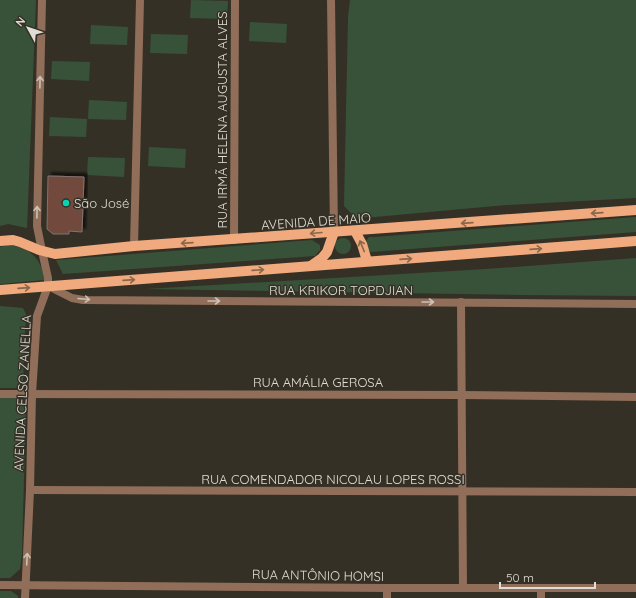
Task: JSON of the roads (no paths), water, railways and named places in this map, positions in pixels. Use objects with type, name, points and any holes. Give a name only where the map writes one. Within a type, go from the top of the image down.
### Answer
[{"type":"main road","name":"AVENIDA DE MAIO","points":[[0,242],[13,240],[42,251],[55,254],[134,246],[636,210]]},
{"type":"main road","points":[[355,231],[362,244],[367,262]]},
{"type":"main road","points":[[310,266],[322,258],[327,252],[334,232]]},
{"type":"main road","points":[[0,290],[636,241]]},
{"type":"street","name":"AVENIDA CELSO ZANELLA","points":[[25,598],[36,316],[48,286],[47,270],[37,226],[42,0]]},
{"type":"street","points":[[134,246],[140,0]]},
{"type":"street","name":"RUA IRMÃ HELENA AUGUSTA ALVES","points":[[234,240],[235,0]]},
{"type":"street","points":[[332,0],[334,232]]},
{"type":"street","name":"RUA KRIKOR TOPDJIAN","points":[[48,286],[72,298],[83,300],[636,304]]},
{"type":"street","points":[[461,302],[463,588]]},
{"type":"street","name":"RUA AMÁLIA GEROSA","points":[[0,394],[462,395],[636,398]]},
{"type":"street","name":"RUA COMENDADOR NICOLAU LOPES ROSSI","points":[[30,490],[636,492]]},
{"type":"street","name":"RUA ANTÔNIO HOMSI","points":[[0,585],[636,588]]},
{"type":"street","points":[[386,598],[387,588]]},
{"type":"street","points":[[541,588],[541,598]]},
{"type":"place","name":"São José","points":[[66,203]]}]
